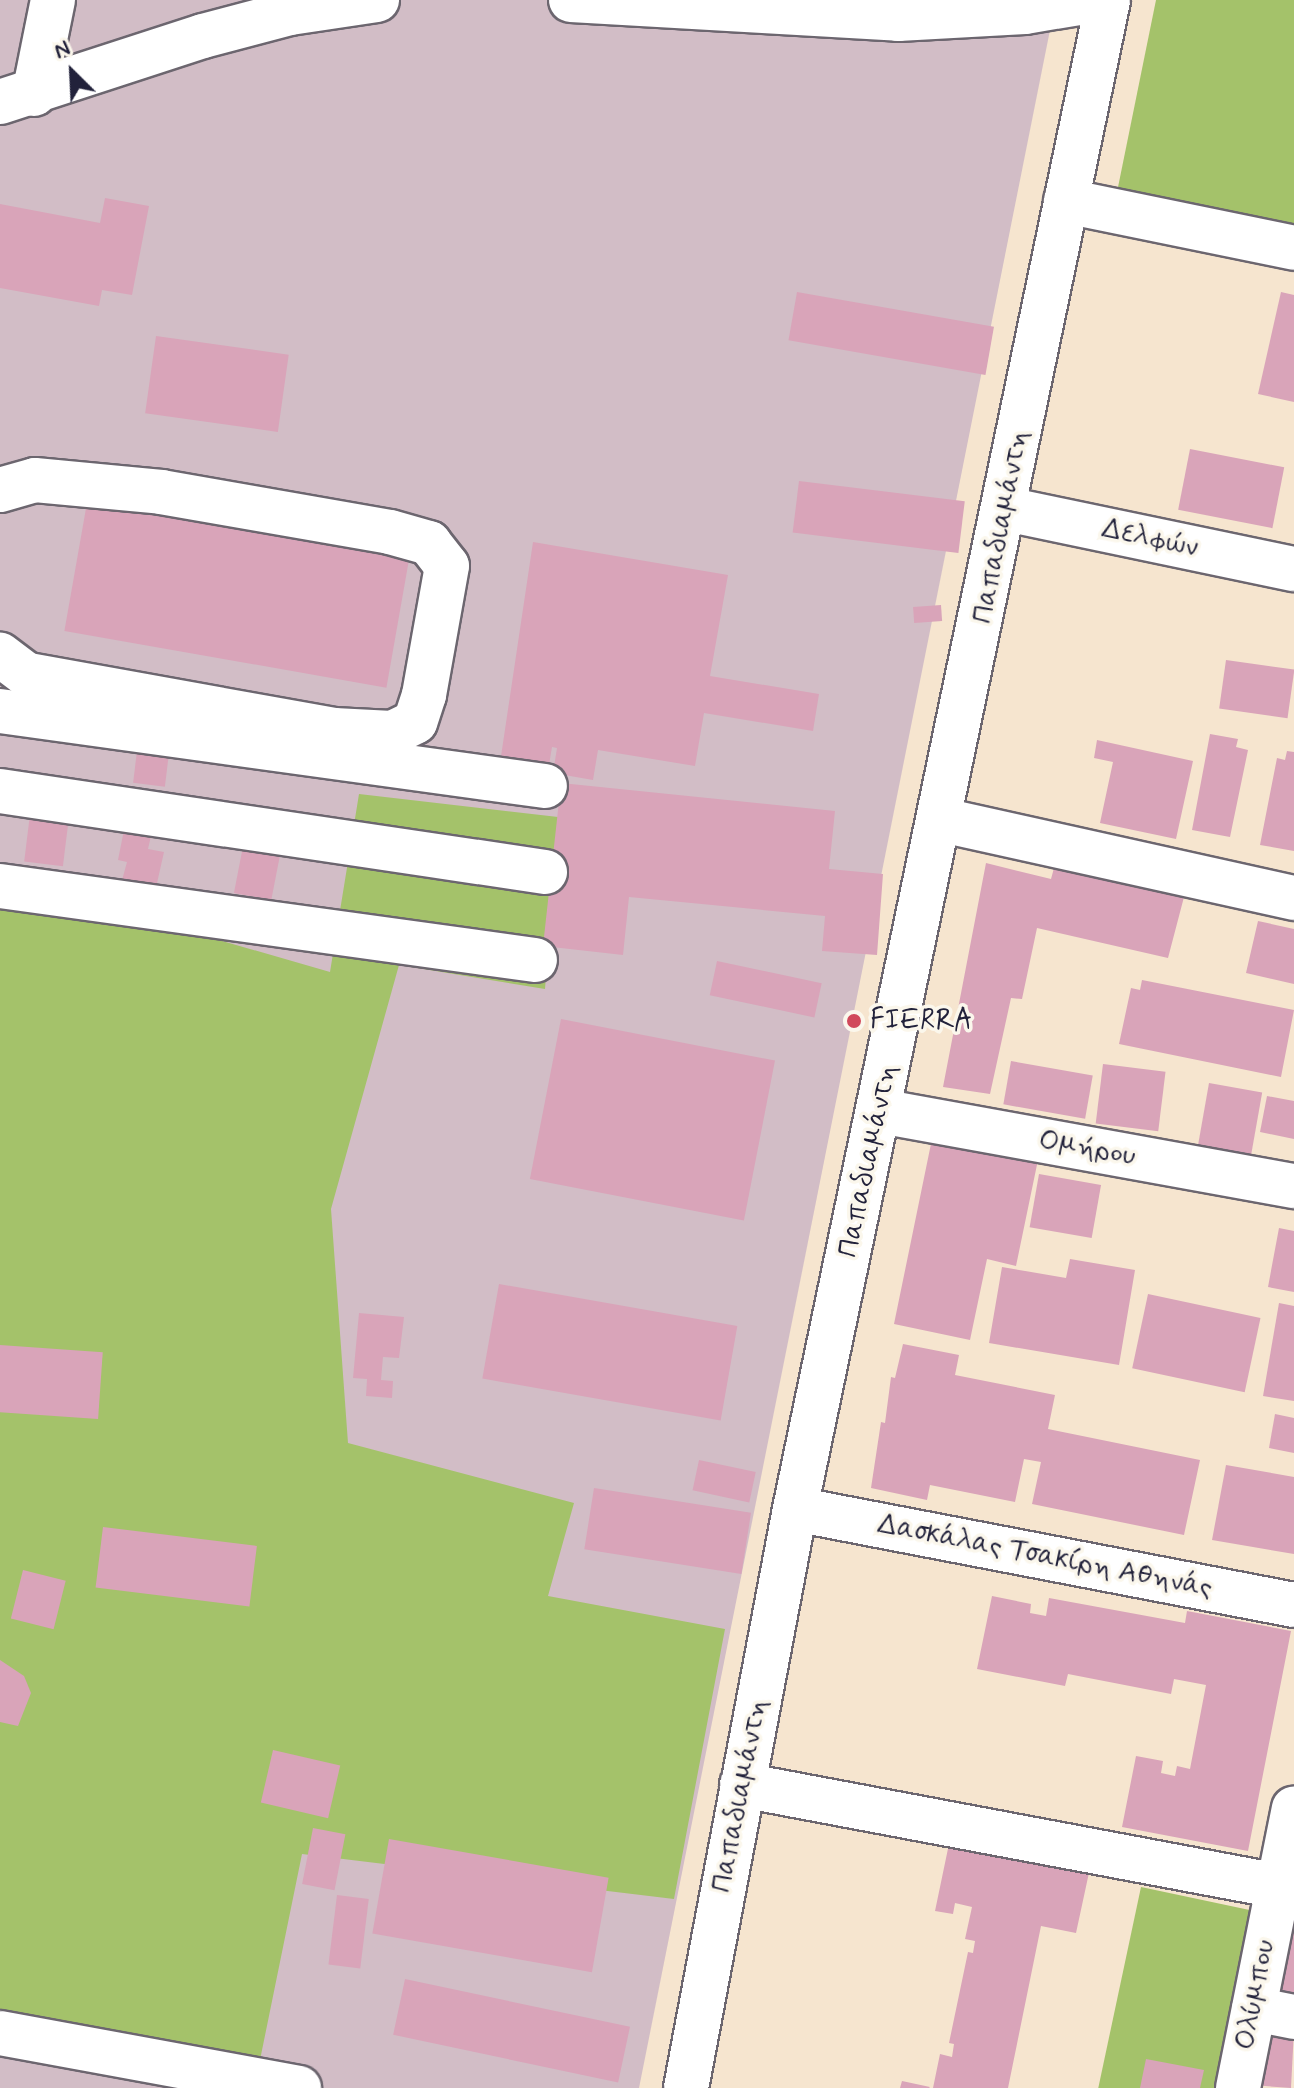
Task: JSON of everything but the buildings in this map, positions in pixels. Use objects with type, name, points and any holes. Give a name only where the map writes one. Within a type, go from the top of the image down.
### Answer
[{"type":"street","points":[[17,98],[53,0]]},
{"type":"street","points":[[17,98],[203,36],[290,13],[377,0]]},
{"type":"street","points":[[571,0],[898,19],[1025,12],[1097,0]]},
{"type":"street","name":"Παπαδιαμάντη","points":[[686,2088],[795,1509],[942,820],[1108,0]]},
{"type":"street","points":[[1066,201],[1294,248]]},
{"type":"street","points":[[0,490],[35,480],[161,492],[390,532],[429,543],[447,566],[424,695],[415,722],[392,733],[334,730],[27,675],[0,655]]},
{"type":"street","name":"Δελφών","points":[[1006,509],[1294,569]]},
{"type":"street","points":[[0,711],[545,786]]},
{"type":"street","points":[[0,791],[545,872]]},
{"type":"street","points":[[942,820],[1294,898]]},
{"type":"street","points":[[0,886],[535,960]]},
{"type":"street","name":"Ομήρου","points":[[880,1111],[1294,1186]]},
{"type":"street","name":"Δασκάλας Τσακίρη Αθηνάς","points":[[795,1509],[1294,1605]]},
{"type":"street","points":[[742,1785],[1286,1887]]},
{"type":"street","name":"Ολύμπου","points":[[1238,2088],[1274,2013],[1294,1809]]},
{"type":"street","points":[[0,2033],[299,2088]]},
{"type":"shaded area","points":[[0,0],[1056,0],[639,2088],[0,2088]]},
{"type":"green space","points":[[1156,0],[1294,0],[1294,238],[1115,202]]},
{"type":"green space","points":[[359,794],[558,817],[545,989],[399,965],[331,1209],[348,1443],[574,1503],[548,1596],[725,1629],[674,1899],[302,1854],[260,2060],[0,2009],[0,877],[330,972]]},
{"type":"green space","points":[[1141,1887],[1255,1911],[1218,2088],[1098,2088]]},
{"type":"place","name":"FIERRA","points":[[854,1021]]}]
